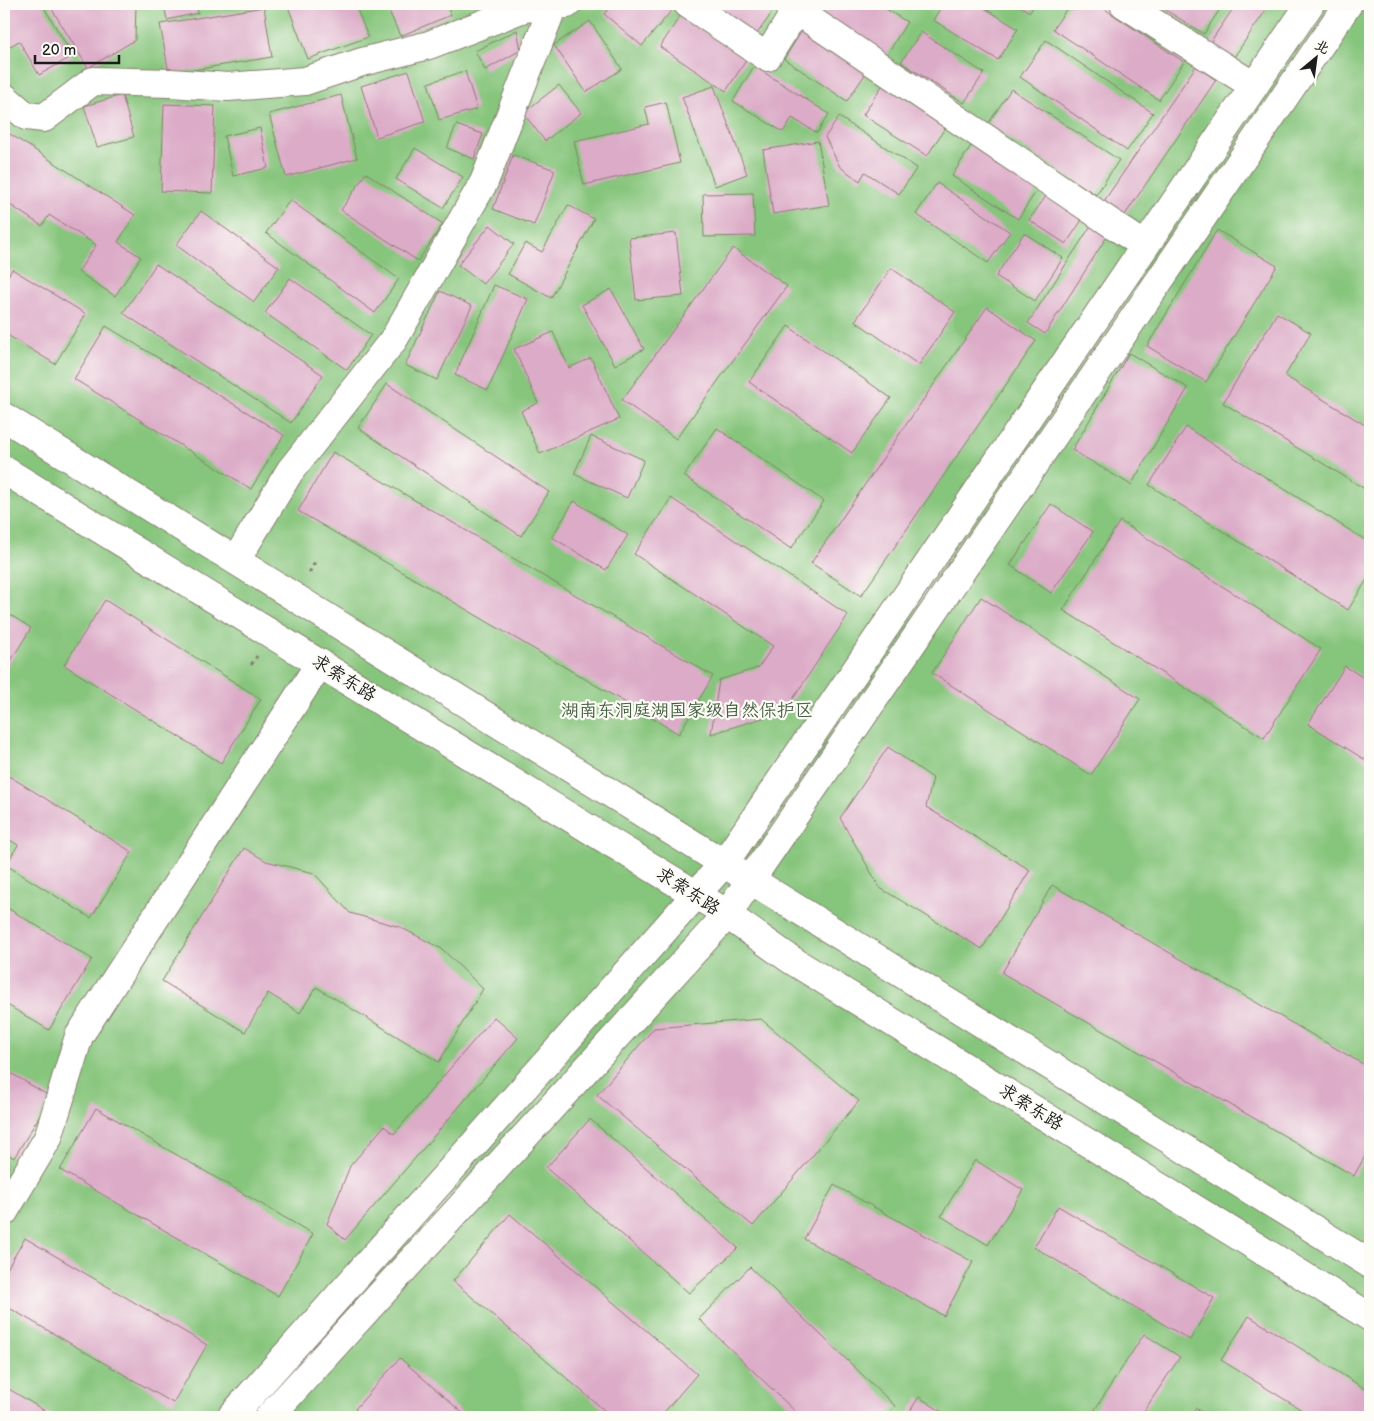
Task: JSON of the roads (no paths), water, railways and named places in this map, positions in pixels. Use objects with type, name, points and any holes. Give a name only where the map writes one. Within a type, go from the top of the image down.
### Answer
[{"type":"main road","points":[[688,4],[767,57],[795,6],[1145,246]]},
{"type":"main road","points":[[1124,4],[1254,86]]},
{"type":"main road","points":[[231,1417],[725,862],[1310,4]]},
{"type":"main road","points":[[269,1417],[726,916],[1348,4]]},
{"type":"main road","points":[[4,97],[26,116],[44,118],[93,81],[228,87],[305,81],[362,62],[429,45],[524,8],[560,5],[479,190],[394,339],[290,471],[236,560]]},
{"type":"main road","points":[[4,416],[1370,1264]]},
{"type":"main road","name":"求索东路","points":[[4,470],[696,894],[790,959],[1370,1317]]},
{"type":"main road","points":[[4,1212],[48,1138],[79,1036],[320,663]]},
{"type":"park label","name":"湖南东洞庭湖国家级自然保护区","points":[[687,710]]}]
